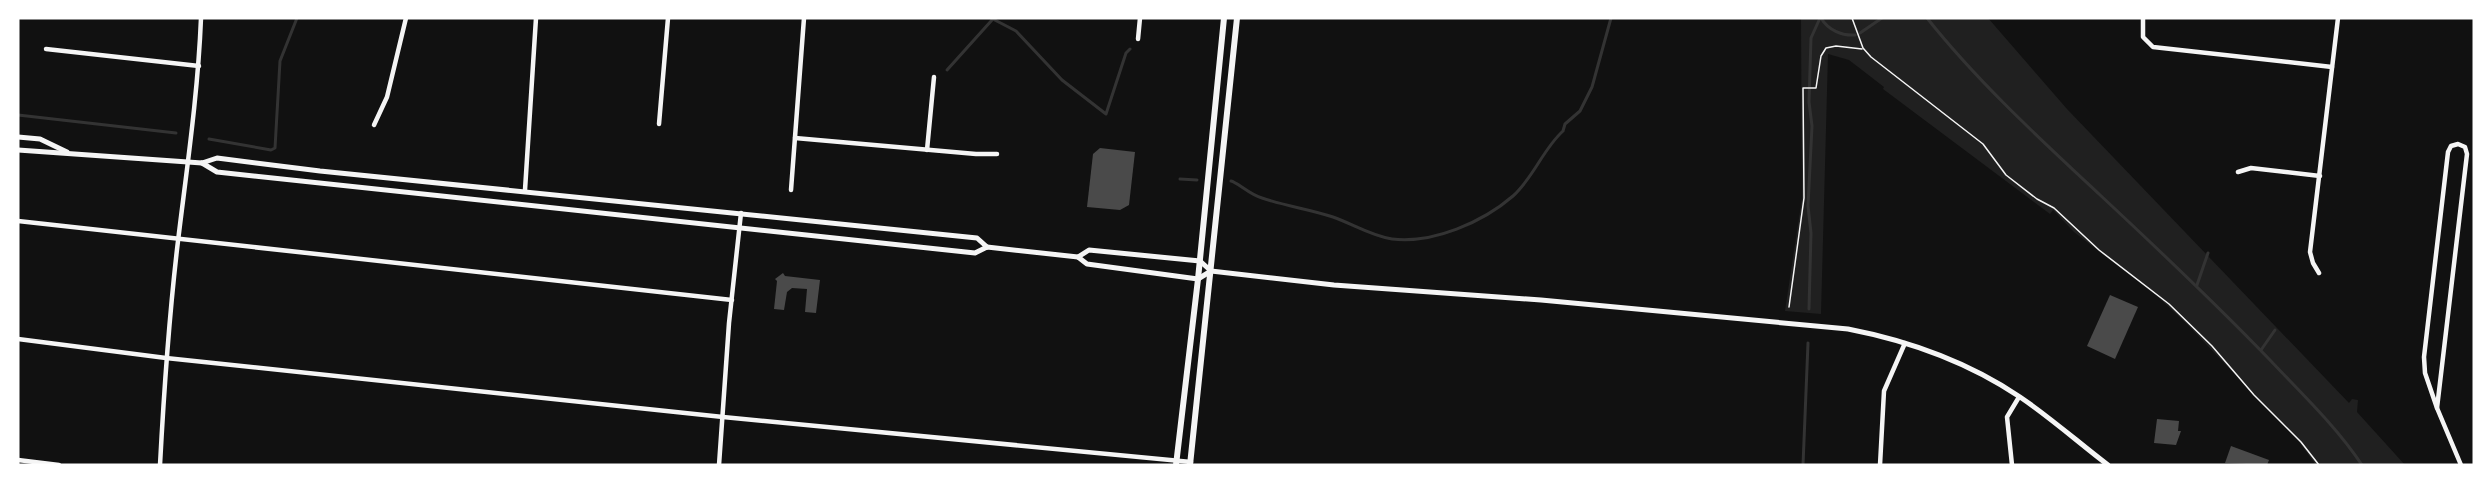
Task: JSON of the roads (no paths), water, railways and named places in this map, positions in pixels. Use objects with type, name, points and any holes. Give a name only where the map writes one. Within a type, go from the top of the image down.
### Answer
[{"type":"main road","points":[[1177,463],[1224,18]]},
{"type":"main road","points":[[1190,464],[1237,18]]},
{"type":"street","points":[[160,465],[166,358],[200,66],[201,18]]},
{"type":"street","points":[[374,124],[387,97],[406,18]]},
{"type":"street","points":[[525,190],[536,18]]},
{"type":"street","points":[[658,124],[668,18]]},
{"type":"street","points":[[791,190],[804,18]]},
{"type":"street","points":[[1138,39],[1140,18]]},
{"type":"street","points":[[2143,18],[2142,33],[2145,41],[2153,47],[2332,67]]},
{"type":"street","points":[[2319,273],[2310,252],[2338,18]]},
{"type":"street","points":[[46,49],[200,66]]},
{"type":"street","points":[[927,150],[934,77]]},
{"type":"street","points":[[18,137],[40,139],[68,152]]},
{"type":"street","points":[[795,138],[997,154]]},
{"type":"street","points":[[2437,408],[2467,154],[2465,147],[2458,144],[2451,146],[2448,152],[2424,357],[2425,373],[2437,408],[2461,465]]},
{"type":"street","points":[[18,150],[202,163],[217,158],[320,171],[525,190],[977,238],[987,247]]},
{"type":"street","points":[[202,163],[217,172],[739,229],[975,253],[987,247],[1078,257],[1087,264],[1198,279],[1211,271]]},
{"type":"street","points":[[2238,172],[2251,168],[2320,176]]},
{"type":"street","points":[[719,465],[741,213]]},
{"type":"street","points":[[18,221],[178,241],[732,300]]},
{"type":"street","points":[[1078,257],[1089,250],[1200,261],[1211,271],[1334,285],[1541,300],[1837,328],[1879,335],[1952,360],[2019,397],[2108,465]]},
{"type":"street","points":[[18,339],[166,358],[1190,464]]},
{"type":"street","points":[[1880,465],[1884,391],[1905,343]]},
{"type":"street","points":[[2012,465],[2007,417],[2019,397]]},
{"type":"street","points":[[18,460],[59,465]]},
{"type":"waterway","points":[[209,139],[271,150],[275,148],[280,61],[297,18]]},
{"type":"waterway","points":[[991,18],[1016,31],[1062,80],[1106,114],[1126,53],[1130,49]]},
{"type":"waterway","points":[[1231,181],[1257,196],[1333,217],[1369,233],[1392,239],[1424,238],[1457,229],[1501,206],[1513,196],[1563,131],[1565,124],[1580,111],[1592,87],[1611,18]]},
{"type":"waterway","points":[[1809,309],[1811,38],[1820,18]]},
{"type":"waterway","points":[[1821,18],[1827,26],[1836,31],[1855,35]]},
{"type":"waterway","points":[[1860,33],[1882,18]]},
{"type":"waterway","points":[[1927,18],[1967,65],[2010,109],[2185,275],[2306,397],[2330,423],[2362,465]]},
{"type":"waterway","points":[[947,70],[992,20]]},
{"type":"waterway","points":[[18,115],[176,133]]},
{"type":"waterway","points":[[1180,179],[1197,180]]},
{"type":"waterway","points":[[2197,285],[2208,253]]},
{"type":"waterway","points":[[2261,350],[2275,330]]},
{"type":"waterway","points":[[1803,465],[1808,343]]}]
